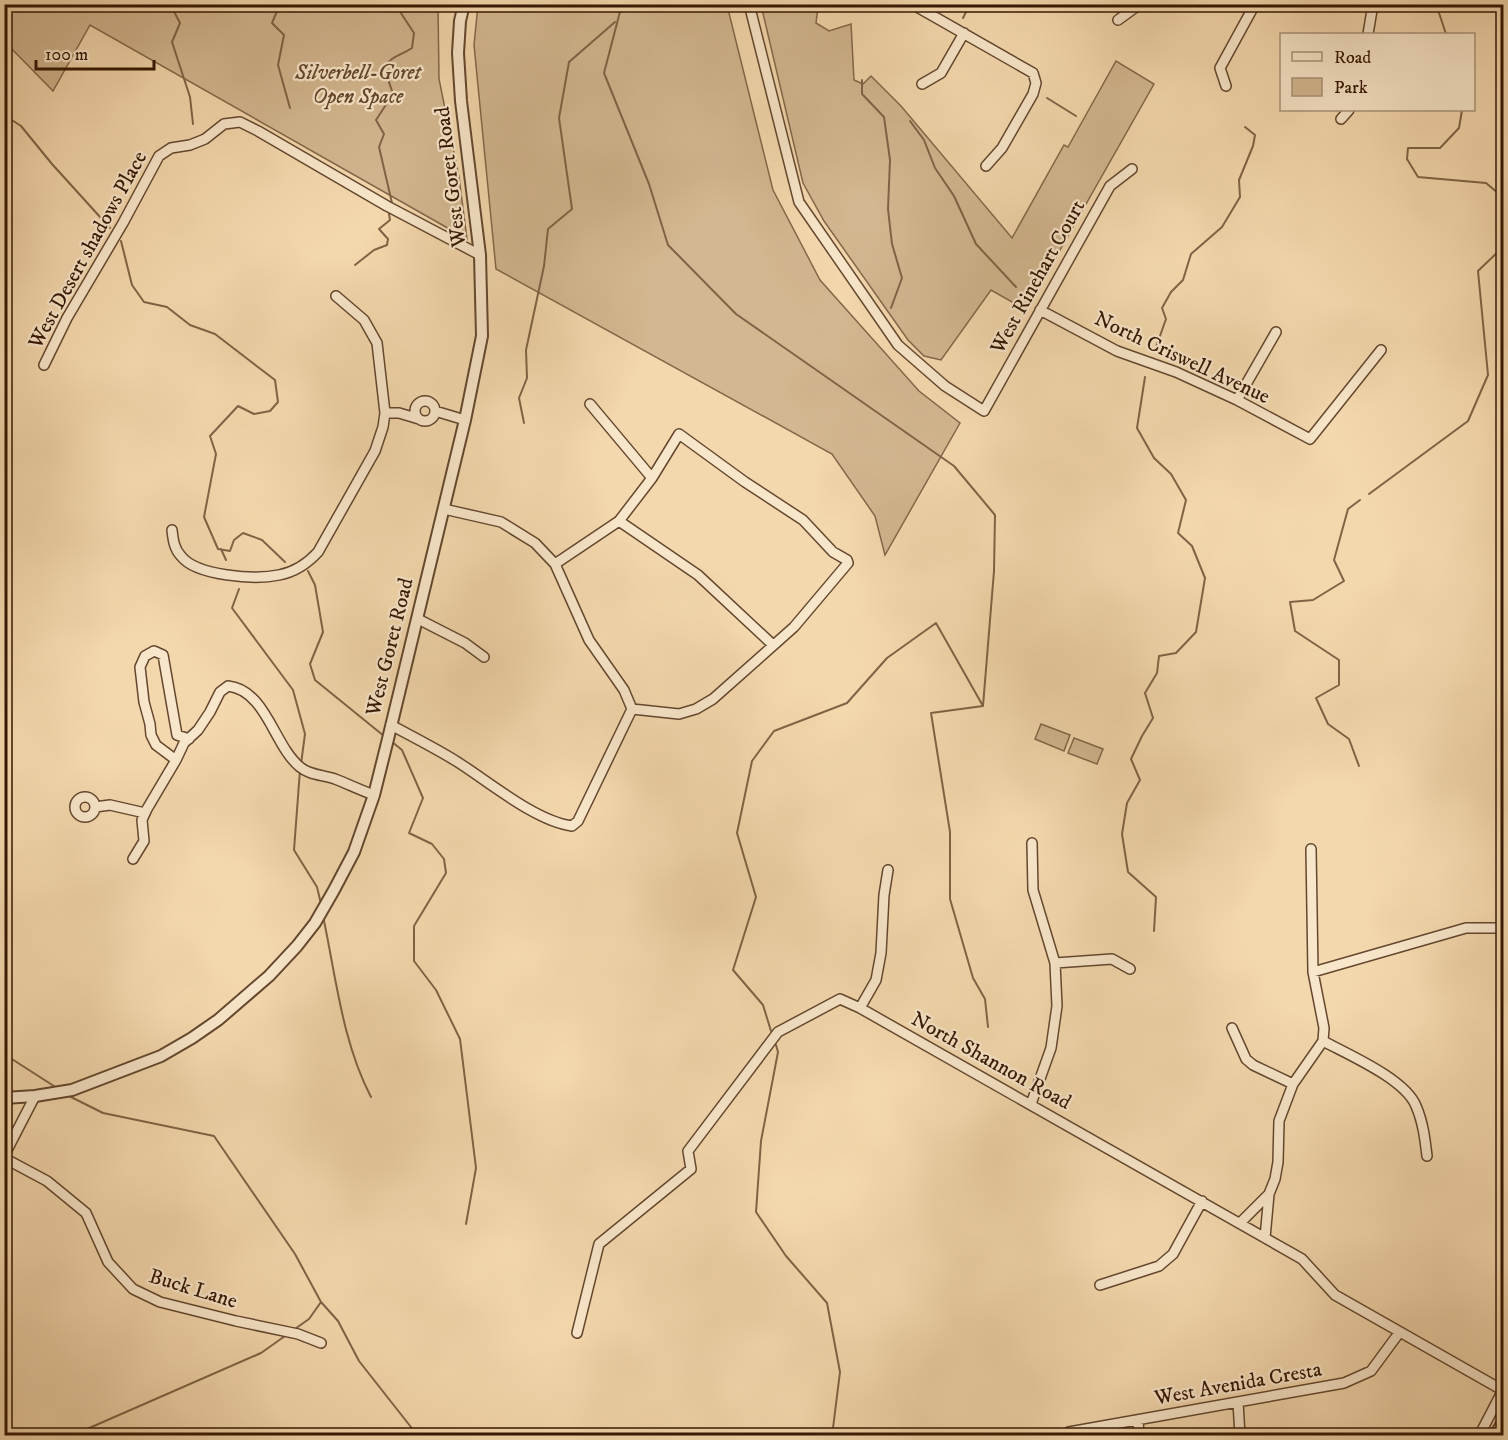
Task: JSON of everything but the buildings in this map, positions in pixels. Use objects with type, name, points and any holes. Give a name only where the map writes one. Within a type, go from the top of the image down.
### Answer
[{"type":"street","name":"West Goret Road","points":[[4,1098],[72,1090],[161,1056],[192,1038],[243,1000],[269,976],[315,923],[354,852],[374,795],[418,619],[465,420],[482,336],[480,255],[460,92],[458,53],[460,21],[464,4]]},
{"type":"street","name":"West Rinehart Court","points":[[749,4],[799,202],[898,345],[945,386],[984,411],[1110,186],[1132,169]]},
{"type":"street","points":[[917,4],[919,8],[1029,70],[1035,78],[1036,87],[1033,94],[1002,148],[986,166]]},
{"type":"street","points":[[1118,20],[1140,4]]},
{"type":"street","points":[[1226,86],[1220,68],[1255,4]]},
{"type":"street","points":[[1368,33],[1373,4]]},
{"type":"street","points":[[922,84],[941,73],[964,33]]},
{"type":"street","points":[[1341,119],[1348,111]]},
{"type":"street","name":"West Desert shadows Place","points":[[44,365],[67,318],[159,156],[171,148],[190,145],[205,139],[224,124],[240,122],[258,131],[387,206],[480,255]]},
{"type":"street","points":[[172,530],[175,545],[181,557],[208,572],[225,575],[277,576],[308,563],[318,552],[375,451],[385,413],[377,343],[364,320],[336,296]]},
{"type":"street","name":"North Criswell Avenue","points":[[1040,310],[1117,351],[1176,372],[1237,400],[1310,439],[1381,350]]},
{"type":"street","points":[[1237,400],[1276,332]]},
{"type":"street","points":[[399,413],[423,401],[430,402],[435,411],[465,420]]},
{"type":"street","points":[[590,404],[652,478]]},
{"type":"street","points":[[417,405],[416,412],[419,419]]},
{"type":"street","points":[[385,413],[399,413],[429,420],[435,411]]},
{"type":"street","points":[[555,564],[619,521],[652,478],[679,434],[745,482],[803,520],[833,552],[844,557],[848,563],[795,627],[713,699],[696,710],[679,714],[632,709]]},
{"type":"street","points":[[391,725],[454,759],[527,808],[564,825],[572,826],[578,822],[632,709],[624,690],[589,640],[555,564],[535,543],[501,522],[444,508]]},
{"type":"street","points":[[619,521],[698,575],[773,645]]},
{"type":"street","points":[[418,619],[465,643],[484,657]]},
{"type":"street","points":[[177,760],[156,745],[151,735],[144,702],[140,667],[146,656],[154,651],[163,655],[177,735],[189,739]]},
{"type":"street","points":[[133,859],[144,841],[142,820],[145,813],[184,744],[204,721],[220,692],[228,686],[238,687],[250,696],[270,722],[288,754],[302,769],[374,795]]},
{"type":"street","points":[[95,807],[110,805],[145,813]]},
{"type":"street","points":[[1031,1104],[1052,1048],[1058,1006],[1055,963],[1033,890],[1032,843]]},
{"type":"street","points":[[1265,1238],[1269,1194],[1278,1162],[1279,1121],[1293,1084],[1323,1041],[1324,1028],[1312,972],[1311,849]]},
{"type":"street","points":[[860,1008],[876,980],[881,953],[884,895],[888,870]]},
{"type":"street","points":[[1312,972],[1466,928],[1503,928]]},
{"type":"street","points":[[1055,963],[1112,959],[1130,969]]},
{"type":"street","name":"North Shannon Road","points":[[577,1333],[598,1244],[691,1169],[688,1151],[778,1032],[840,999],[1031,1104],[1302,1259],[1335,1295],[1503,1390]]},
{"type":"street","points":[[1232,1029],[1246,1059],[1253,1065],[1293,1084]]},
{"type":"street","points":[[1323,1041],[1391,1078],[1406,1089],[1416,1105],[1427,1156]]},
{"type":"street","points":[[4,1157],[35,1096]]},
{"type":"street","name":"Buck Lane","points":[[4,1157],[47,1181],[86,1213],[108,1262],[133,1289],[160,1302],[298,1334],[321,1343]]},
{"type":"street","points":[[1240,1223],[1269,1194]]},
{"type":"street","points":[[1100,1285],[1160,1266],[1173,1254],[1202,1201]]},
{"type":"street","name":"West Avenida Cresta","points":[[1063,1436],[1069,1432],[1344,1383],[1371,1371],[1399,1332]]},
{"type":"street","points":[[1479,1436],[1503,1390]]},
{"type":"street","points":[[1238,1402],[1240,1436]]},
{"type":"street","points":[[1138,1420],[1139,1436]]},
{"type":"street","points":[[1495,1436],[1503,1420]]},
{"type":"green space","name":"Silverbell-Goret Open Space","points":[[5,4],[438,5],[439,79],[459,177],[467,239],[90,25],[53,91],[5,42]]},
{"type":"green space","points":[[478,5],[727,5],[773,190],[820,280],[919,391],[960,423],[885,555],[875,516],[832,454],[496,269],[474,45]]},
{"type":"green space","points":[[761,5],[818,7],[816,23],[829,31],[851,24],[854,80],[863,84],[871,76],[901,106],[1012,238],[1064,145],[1068,147],[1116,61],[1154,84],[1026,310],[991,290],[941,360],[924,356],[908,340],[824,221],[803,183]]},
{"type":"green space","points":[[1041,724],[1070,735],[1064,751],[1035,739]]},
{"type":"green space","points":[[1074,738],[1103,749],[1097,764],[1068,753]]},
{"type":"waterway","points":[[170,4],[180,23],[172,42],[190,97],[193,124]]},
{"type":"waterway","points":[[280,4],[272,23],[284,35],[278,65],[290,108]]},
{"type":"waterway","points":[[392,203],[379,147],[384,134],[376,120],[393,94],[384,67],[394,58],[412,48],[414,33],[395,4]]},
{"type":"waterway","points":[[622,4],[604,73],[649,184],[668,245],[736,314],[954,466],[995,515],[994,571],[983,706],[936,623],[887,658],[847,703],[774,731],[752,761],[737,833],[756,897],[733,970],[763,1005],[771,1031]]},
{"type":"waterway","points":[[963,18],[970,4]]},
{"type":"waterway","points":[[1436,4],[1446,33]]},
{"type":"waterway","points":[[524,423],[519,398],[527,378],[526,350],[544,266],[548,229],[572,209],[559,118],[569,62],[615,22]]},
{"type":"waterway","points":[[862,80],[862,94],[884,117],[890,160],[888,209],[892,244],[902,278],[891,308]]},
{"type":"waterway","points":[[1047,98],[1076,116]]},
{"type":"waterway","points":[[1462,111],[1459,128],[1440,148],[1408,148],[1407,159],[1418,177],[1486,183],[1504,198]]},
{"type":"waterway","points":[[4,115],[21,126],[110,228]]},
{"type":"waterway","points":[[910,121],[924,140],[935,168],[954,196],[976,244],[1016,287]]},
{"type":"waterway","points":[[1155,350],[1166,319],[1162,308],[1171,292],[1183,280],[1191,254],[1222,227],[1240,197],[1239,180],[1253,146],[1255,135],[1245,127]]},
{"type":"waterway","points":[[355,265],[374,250],[387,245],[388,239],[379,229],[390,220],[389,214]]},
{"type":"waterway","points":[[121,241],[132,285],[144,302],[167,307],[190,325],[215,334],[275,380],[278,402],[270,411],[254,414],[238,406],[210,436],[216,454],[204,517],[218,549],[230,551],[234,540],[243,533],[262,540],[285,562]]},
{"type":"waterway","points":[[1369,494],[1468,421],[1488,375],[1478,271],[1504,246]]},
{"type":"waterway","points":[[1145,377],[1137,428],[1154,458],[1171,474],[1186,500],[1178,533],[1192,546],[1205,578],[1196,632],[1176,653],[1159,656],[1157,673],[1145,693],[1153,718],[1131,759],[1140,780],[1127,803],[1122,834],[1128,872],[1156,897],[1154,931]]},
{"type":"waterway","points":[[1359,766],[1349,739],[1328,724],[1316,698],[1339,685],[1339,660],[1295,631],[1290,602],[1313,600],[1344,581],[1334,560],[1348,509],[1360,500]]},
{"type":"waterway","points":[[221,549],[226,560]]},
{"type":"waterway","points":[[308,571],[315,585],[323,632],[310,664],[315,680],[384,736]]},
{"type":"waterway","points":[[239,589],[232,608],[293,690],[305,734],[301,764]]},
{"type":"waterway","points":[[983,706],[931,713],[950,832],[950,899],[973,978],[985,999],[988,1027]]},
{"type":"waterway","points":[[391,741],[402,750],[423,798],[409,833],[432,844],[444,859],[446,873],[414,926],[414,961],[436,990],[460,1039],[476,1168],[466,1224]]},
{"type":"waterway","points":[[300,770],[294,850],[317,887],[321,904]]},
{"type":"waterway","points":[[323,916],[346,1031],[361,1076],[371,1097]]},
{"type":"waterway","points":[[776,1045],[778,1052],[761,1141],[756,1212],[786,1256],[827,1303],[840,1372],[832,1436]]},
{"type":"waterway","points":[[4,1054],[57,1088]]},
{"type":"waterway","points":[[67,1095],[103,1113],[214,1136],[295,1254],[321,1302],[309,1319],[292,1331]]},
{"type":"waterway","points":[[321,1302],[338,1321],[359,1361],[418,1436]]},
{"type":"waterway","points":[[71,1436],[261,1353],[285,1336]]}]
